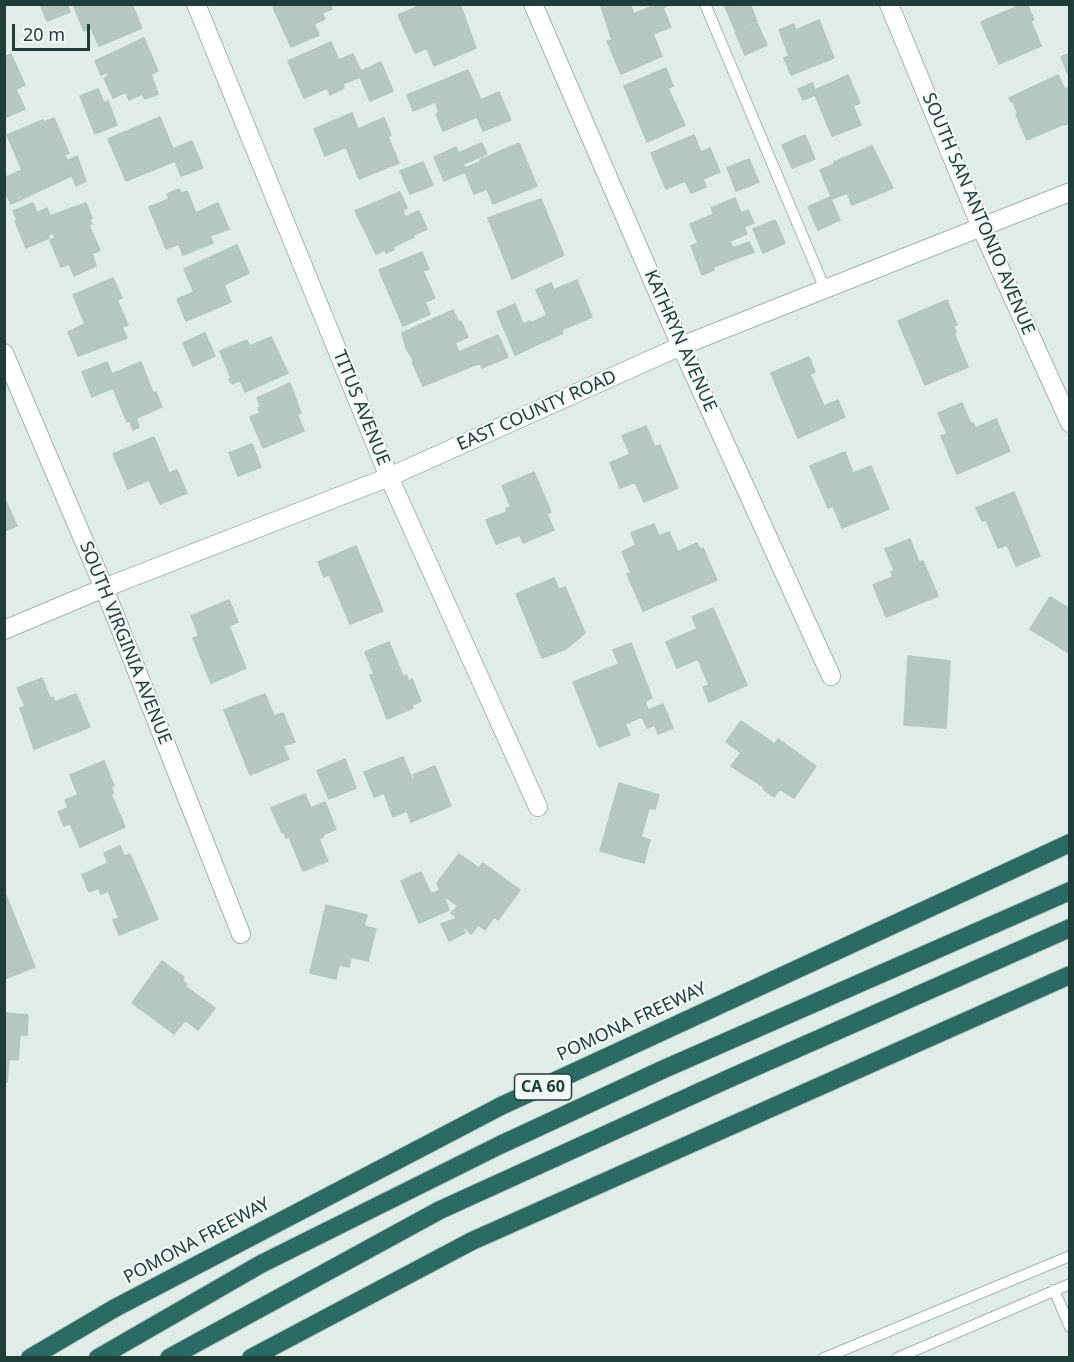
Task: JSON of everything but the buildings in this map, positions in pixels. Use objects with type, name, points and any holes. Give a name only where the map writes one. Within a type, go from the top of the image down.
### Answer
[{"type":"highway","name":"POMONA FREEWAY","points":[[30,1358],[115,1308],[501,1106],[1070,843]]},
{"type":"highway","points":[[98,1358],[261,1264],[490,1150],[664,1069],[1070,891]]},
{"type":"highway","points":[[170,1358],[440,1210],[728,1079],[1070,928]]},
{"type":"highway","points":[[251,1358],[472,1241],[1070,975]]},
{"type":"street","name":"TITUS AVENUE","points":[[196,4],[389,477],[538,807]]},
{"type":"street","name":"KATHRYN AVENUE","points":[[533,4],[681,346],[831,676]]},
{"type":"street","name":"SOUTH SAN ANTONIO AVENUE","points":[[889,4],[981,226],[1070,423]]},
{"type":"street","name":"EAST COUNTY ROAD","points":[[4,630],[104,588],[389,477],[681,346],[1070,192]]},
{"type":"street","name":"SOUTH VIRGINIA AVENUE","points":[[4,353],[104,588],[241,934]]},
{"type":"lane","points":[[705,4],[825,289]]},
{"type":"lane","points":[[824,1358],[1070,1256]]},
{"type":"lane","points":[[897,1358],[1070,1284]]},
{"type":"lane","points":[[1054,1290],[1070,1327]]}]
